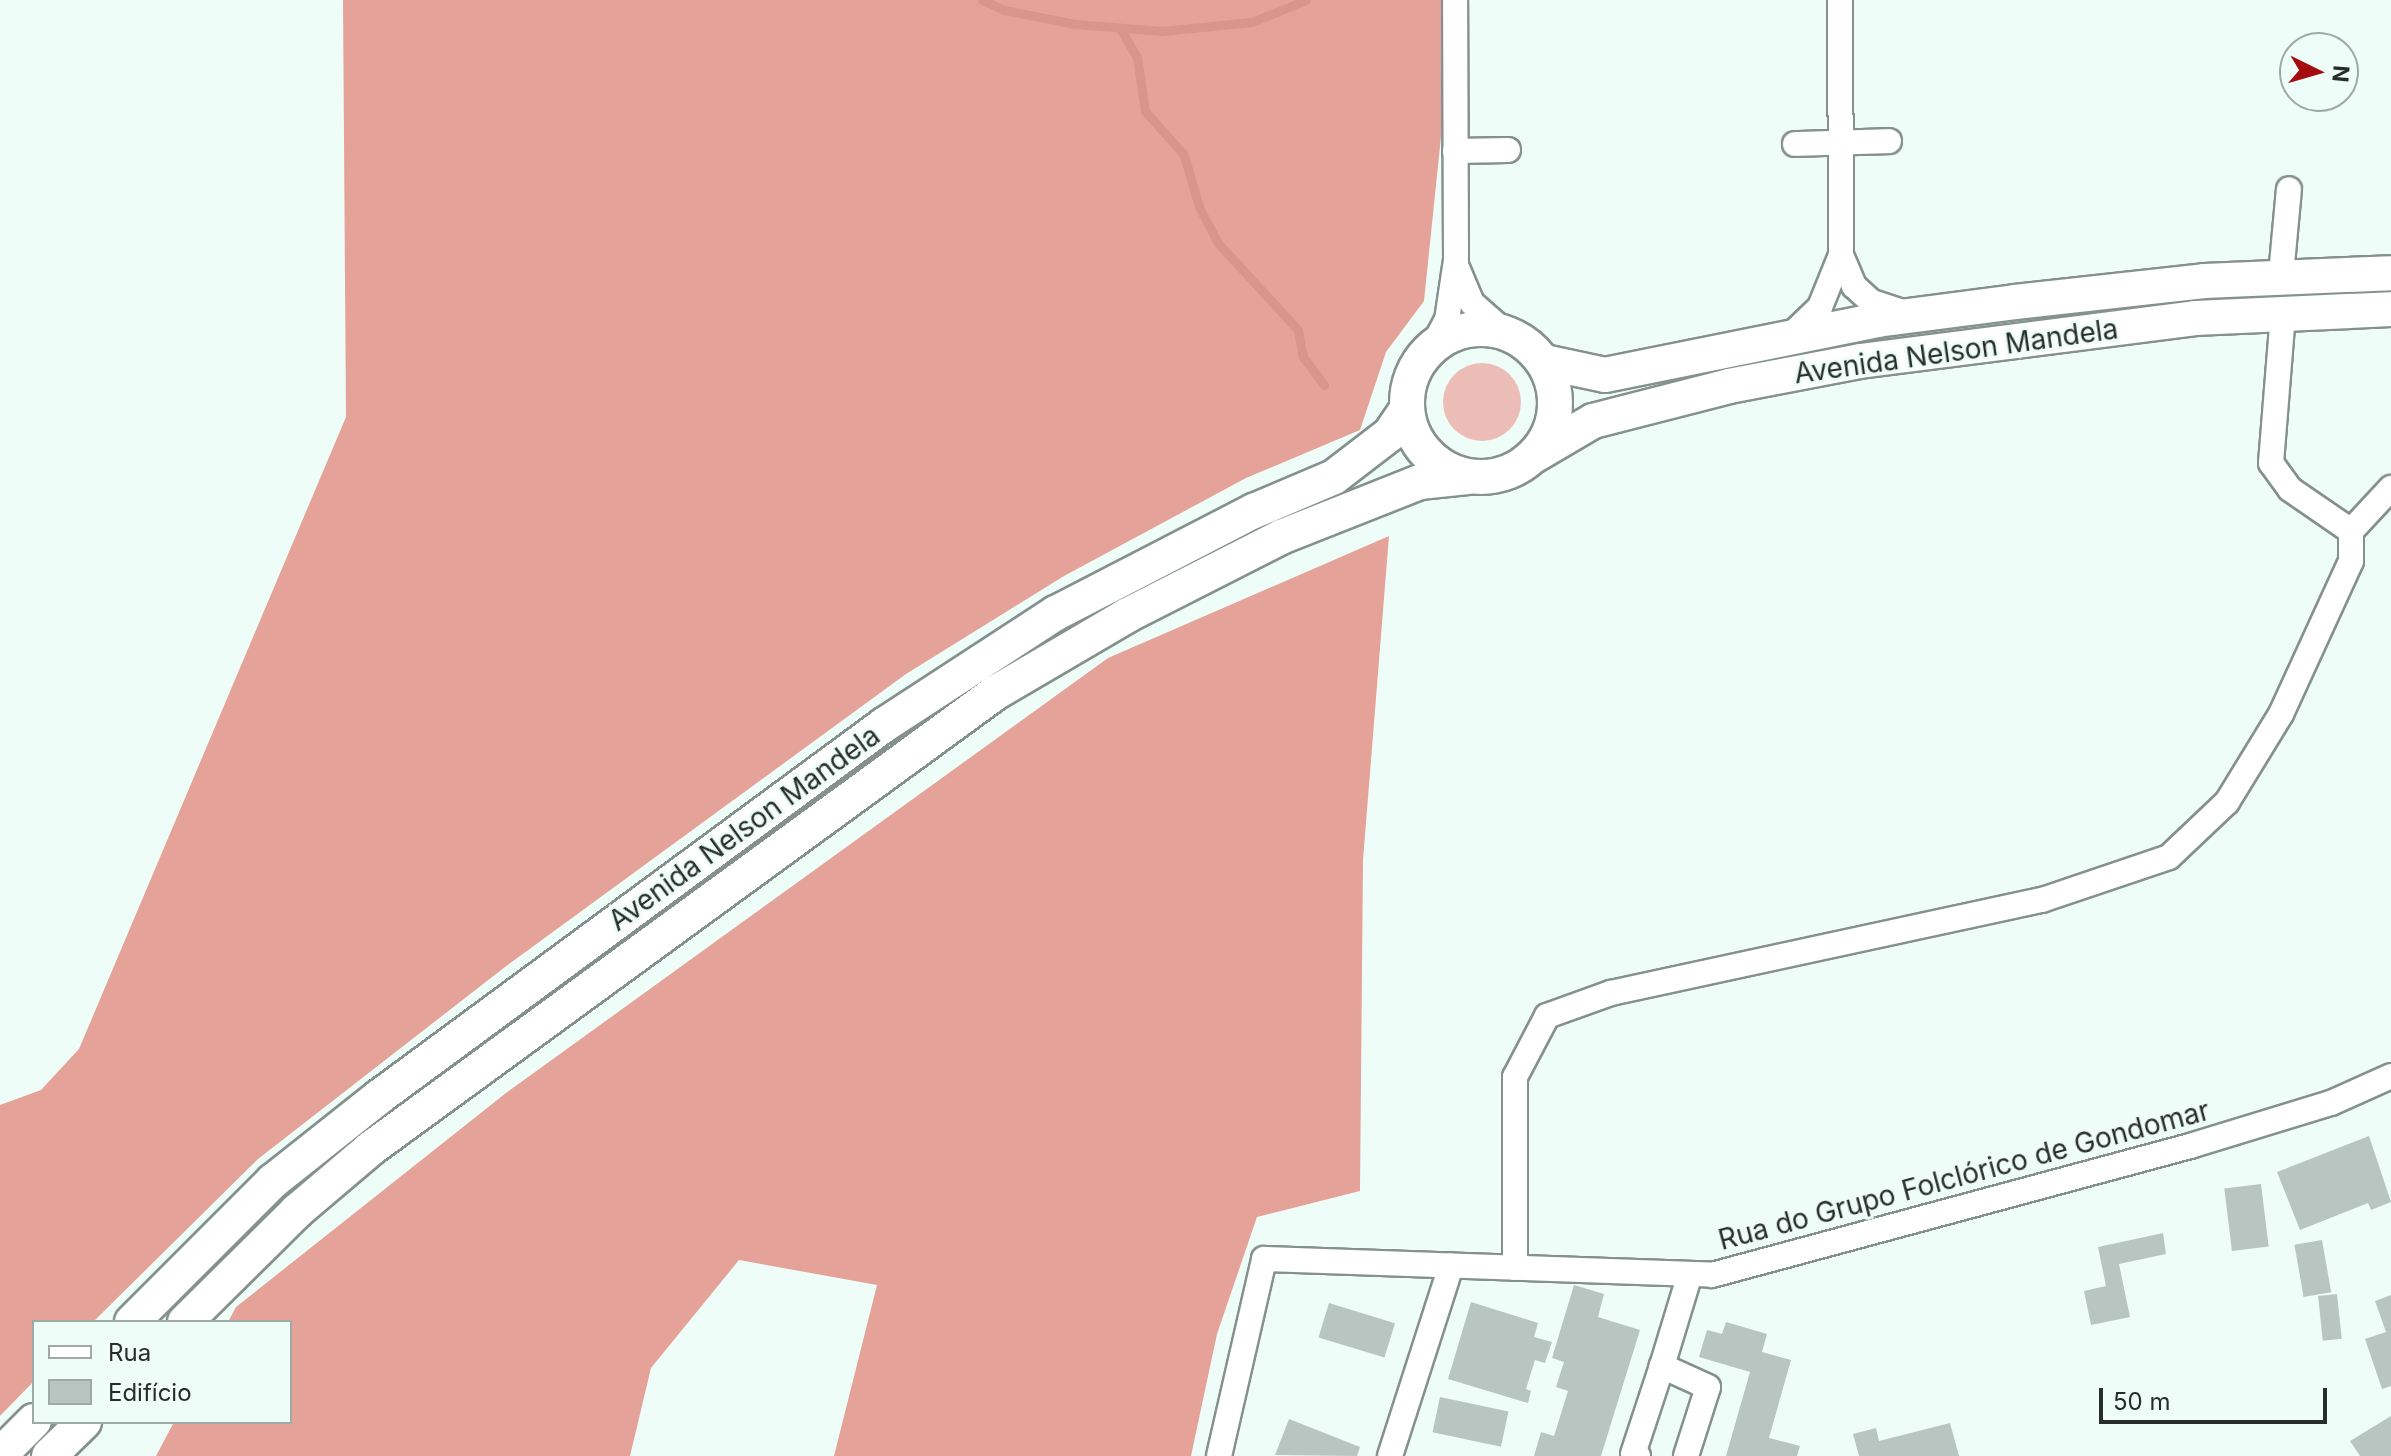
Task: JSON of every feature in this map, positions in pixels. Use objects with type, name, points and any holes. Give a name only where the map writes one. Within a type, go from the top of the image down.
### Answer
[{"type":"main road","name":"Avenida Nelson Mandela","points":[[1544,362],[1605,375],[1914,315],[2281,275],[2391,273]]},
{"type":"main road","name":"Avenida Nelson Mandela","points":[[1535,455],[1593,421],[1729,386],[1971,343],[2283,313],[2391,309]]},
{"type":"main road","points":[[1481,328],[1505,332],[1527,344],[1544,362],[1554,385],[1555,410],[1549,434],[1535,455],[1516,470],[1468,477],[1426,454],[1412,434],[1406,410],[1408,386],[1434,344],[1481,328]]},
{"type":"main road","name":"Avenida Nelson Mandela","points":[[134,1320],[273,1181],[355,1116],[884,725],[1056,613],[1254,511],[1334,477],[1390,434],[1406,410]]},
{"type":"main road","name":"Avenida Nelson Mandela","points":[[187,1320],[297,1211],[370,1149],[995,693],[1126,616],[1281,537],[1420,482],[1468,477]]},
{"type":"main road","points":[[0,1455],[32,1423]]},
{"type":"main road","points":[[49,1456],[82,1424]]},
{"type":"street","points":[[1434,344],[1447,320],[1456,260],[1455,0]]},
{"type":"street","points":[[1840,0],[1841,255],[1854,286],[1872,302],[1914,315]]},
{"type":"street","points":[[1795,144],[1889,141]]},
{"type":"street","points":[[1455,151],[1508,150]]},
{"type":"street","points":[[2281,275],[2289,189]]},
{"type":"street","points":[[1790,337],[1820,307],[1841,255]]},
{"type":"street","points":[[1456,260],[1472,303],[1505,332]]},
{"type":"street","points":[[2283,313],[2271,463],[2290,489],[2351,531]]},
{"type":"street","points":[[1515,1268],[1515,1077],[1547,1016],[1611,993],[2042,900],[2169,857],[2227,802],[2281,714],[2351,561],[2351,531],[2391,488]]},
{"type":"street","name":"Rua do Grupo Folclórico de Gondomar","points":[[1219,1456],[1264,1259],[1712,1275],[2190,1146],[2331,1103],[2391,1076]]},
{"type":"street","points":[[1390,1456],[1451,1266]]},
{"type":"street","points":[[1638,1456],[1633,1454],[1690,1274]]},
{"type":"street","points":[[1662,1366],[1708,1387],[1686,1456]]},
{"type":"shaded area","points":[[343,0],[1447,0],[1444,108],[1424,301],[1386,352],[1360,430],[1246,478],[1064,576],[906,674],[505,967],[258,1159],[95,1320],[32,1320],[32,1383],[0,1416],[0,1105],[41,1090],[79,1049],[346,417]]},
{"type":"shaded area","points":[[1474,363],[1490,363],[1504,369],[1515,380],[1521,402],[1515,424],[1504,435],[1490,441],[1474,441],[1460,435],[1449,424],[1443,410],[1443,394],[1449,380],[1460,369]]},
{"type":"shaded area","points":[[1389,536],[1363,860],[1360,1191],[1257,1217],[1217,1334],[1191,1456],[834,1456],[877,1285],[739,1260],[651,1368],[630,1456],[156,1456],[173,1424],[292,1424],[292,1320],[229,1320],[236,1307],[506,1093],[1108,658]]},
{"type":"building","points":[[2369,1136],[2391,1202],[2371,1210],[2368,1203],[2300,1230],[2277,1172]]},
{"type":"building","points":[[2261,1184],[2269,1247],[2232,1251],[2224,1189]]},
{"type":"building","points":[[2163,1233],[2166,1254],[2119,1264],[2130,1317],[2091,1325],[2084,1291],[2106,1286],[2098,1247]]},
{"type":"building","points":[[2322,1240],[2331,1292],[2304,1297],[2294,1245]]},
{"type":"building","points":[[1574,1285],[1604,1294],[1598,1317],[1640,1330],[1601,1456],[1534,1456],[1541,1432],[1554,1436],[1568,1391],[1556,1387],[1564,1362],[1552,1358]]},
{"type":"building","points":[[2337,1294],[2342,1339],[2323,1341],[2318,1296]]},
{"type":"building","points":[[2391,1295],[2391,1386],[2382,1389],[2365,1339],[2386,1332],[2375,1301]]},
{"type":"building","points":[[1471,1302],[1538,1323],[1534,1337],[1552,1342],[1545,1363],[1535,1360],[1526,1389],[1531,1391],[1528,1403],[1448,1379]]},
{"type":"building","points":[[1329,1303],[1395,1323],[1384,1358],[1318,1337]]},
{"type":"building","points":[[1726,1322],[1767,1334],[1762,1352],[1791,1360],[1769,1438],[1800,1446],[1797,1456],[1726,1456],[1750,1372],[1699,1357],[1707,1330],[1722,1334]]},
{"type":"building","points":[[1440,1397],[1508,1412],[1501,1447],[1433,1432]]},
{"type":"building","points":[[2391,1416],[2391,1456],[2360,1456],[2350,1441]]},
{"type":"building","points":[[1289,1419],[1360,1447],[1357,1456],[1275,1455]]},
{"type":"building","points":[[1950,1423],[1959,1456],[1859,1456],[1853,1434],[1876,1428],[1879,1441]]},
{"type":"waterway","points":[[982,0],[1004,10],[1075,24],[1162,31],[1252,22],[1306,0]]},
{"type":"waterway","points":[[1120,28],[1137,57],[1145,111],[1184,155],[1199,207],[1218,243],[1298,330],[1303,357],[1324,385]]}]
